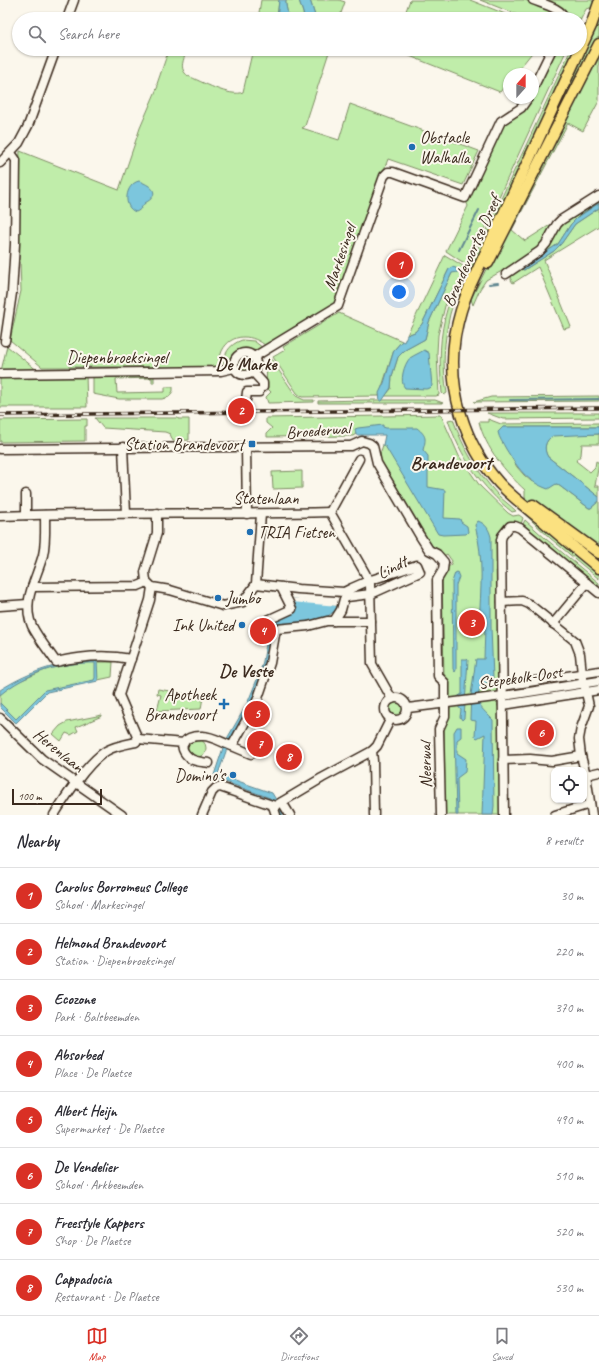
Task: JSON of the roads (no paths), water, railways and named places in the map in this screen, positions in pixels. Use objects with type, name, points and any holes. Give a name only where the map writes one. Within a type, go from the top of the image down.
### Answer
[{"type":"main road","points":[[595,0],[599,3]]},
{"type":"main road","name":"Brandevoortse Dreef","points":[[587,35],[599,3]]},
{"type":"main road","name":"Brandevoortse Dreef","points":[[599,44],[474,290],[462,328],[459,363],[461,392],[469,420],[475,436],[490,463],[518,494],[599,553]]},
{"type":"main road","name":"Brandevoortse Dreef","points":[[577,56],[467,292],[457,326],[453,363],[456,392],[463,421],[470,438],[486,466],[498,482],[514,498],[599,568]]},
{"type":"street","points":[[70,12],[74,0]]},
{"type":"street","points":[[533,0],[561,12]]},
{"type":"street","points":[[0,163],[19,143],[28,126],[53,56]]},
{"type":"street","points":[[539,76],[549,56]]},
{"type":"street","name":"Markesingel","points":[[254,357],[338,306],[384,176],[388,172],[393,172],[465,198],[501,121],[521,108],[524,104]]},
{"type":"street","points":[[6,341],[12,304],[15,244],[16,160],[11,153]]},
{"type":"street","points":[[506,274],[540,251],[561,220],[599,196]]},
{"type":"street","points":[[234,368],[234,360],[238,354],[246,352],[254,357],[257,364],[253,372],[263,383],[261,390],[247,392],[246,400]]},
{"type":"street","name":"Diepenbroeksingel","points":[[0,374],[221,371],[234,368],[241,375],[248,375],[253,372]]},
{"type":"street","name":"Broederwal","points":[[0,449],[246,448],[351,446],[362,441],[369,443],[372,446],[377,463],[420,536],[429,550],[437,554],[444,562],[443,570],[437,580],[438,676],[445,683],[445,703]]},
{"type":"street","points":[[123,448],[126,513]]},
{"type":"street","points":[[246,448],[247,514]]},
{"type":"street","points":[[359,459],[330,512],[365,572],[370,587],[372,664],[392,699]]},
{"type":"street","points":[[26,494],[26,515]]},
{"type":"street","name":"Statenlaan","points":[[0,516],[126,513],[261,514],[330,512]]},
{"type":"street","points":[[138,739],[119,695],[150,600],[149,584],[145,572],[157,533],[157,513]]},
{"type":"street","points":[[32,587],[138,586],[149,584],[223,606],[240,604],[245,600],[256,584],[261,514]]},
{"type":"street","points":[[45,515],[45,539],[43,553],[28,604],[29,618],[32,627],[56,662],[87,656],[113,656],[131,659]]},
{"type":"street","points":[[504,815],[502,536],[510,526],[520,528],[599,593]]},
{"type":"street","name":"Lindt","points":[[417,565],[420,572],[370,587],[417,565]]},
{"type":"street","points":[[554,624],[588,583]]},
{"type":"street","points":[[256,584],[344,592],[346,594],[370,587]]},
{"type":"street","points":[[281,587],[292,609],[256,625],[273,628],[308,626],[327,621],[371,621]]},
{"type":"street","points":[[346,594],[370,587]]},
{"type":"street","points":[[334,621],[341,610],[346,594]]},
{"type":"street","points":[[502,602],[522,601],[529,604],[575,641],[580,654],[582,674],[589,706],[581,728],[579,739],[580,756],[583,767]]},
{"type":"street","points":[[0,606],[28,604]]},
{"type":"street","points":[[228,745],[257,701],[270,662],[273,628]]},
{"type":"street","name":"Stepekolk-Oost","points":[[502,686],[599,671]]},
{"type":"street","name":"Stepekolk-Oost","points":[[408,708],[503,696],[599,681]]},
{"type":"street","name":"Stepekolk-Oost","points":[[503,705],[599,690]]},
{"type":"street","points":[[392,699],[402,699],[405,701],[408,708],[404,717],[398,720],[391,718],[386,713],[387,703],[392,699]]},
{"type":"street","name":"Neerwal","points":[[440,815],[439,729],[446,716],[445,703]]},
{"type":"street","name":"Herenlaan","points":[[0,718],[42,759],[122,815]]},
{"type":"street","points":[[277,805],[322,778],[372,751],[377,746],[391,718]]},
{"type":"street","points":[[209,763],[196,761],[191,759],[186,754],[183,748],[186,739],[190,737],[204,736],[251,754]]},
{"type":"street","points":[[54,815],[75,783],[97,758],[107,750],[136,742],[138,739],[184,743]]},
{"type":"street","points":[[372,751],[374,815]]},
{"type":"street","points":[[503,760],[530,759],[552,762],[580,756]]},
{"type":"street","points":[[587,775],[599,772]]},
{"type":"street","points":[[587,782],[592,815]]},
{"type":"street","points":[[202,815],[212,792],[216,788],[220,787],[277,805],[290,815]]},
{"type":"street","points":[[554,815],[590,804]]},
{"type":"street","points":[[276,815],[277,805]]},
{"type":"water","points":[[279,0],[286,0],[288,12],[278,12]]},
{"type":"water","points":[[299,0],[310,0],[314,12],[303,12]]},
{"type":"water","points":[[139,181],[152,188],[154,193],[153,196],[136,212],[129,206],[127,196],[128,191],[134,183]]},
{"type":"water","points":[[599,203],[599,208],[575,224],[561,244],[554,251],[524,270],[521,269],[558,244],[571,224],[578,217]]},
{"type":"water","points":[[452,267],[456,268],[458,272],[452,273],[451,275],[429,322],[425,339],[405,350],[398,357],[392,376],[391,388],[382,401],[380,401],[379,393],[384,383],[394,350],[402,341],[404,342],[407,335],[415,332],[422,324],[449,269]]},
{"type":"water","points":[[424,350],[429,353],[432,386],[426,389],[405,388],[402,382],[402,377],[406,364],[410,358]]},
{"type":"water","points":[[383,425],[383,427],[386,428],[417,428],[423,433],[425,440],[423,450],[428,456],[428,487],[445,490],[444,518],[460,519],[461,522],[467,526],[468,532],[466,534],[438,534],[383,445],[385,435],[356,435],[355,429]]},
{"type":"water","points":[[503,427],[599,427],[599,434],[553,436],[548,440],[545,448],[548,457],[599,497],[599,501],[589,508],[557,484],[548,489],[540,486],[528,478],[515,462],[500,438],[498,432]]},
{"type":"water","points":[[478,521],[487,527],[491,537],[491,627],[493,678],[490,682],[483,684],[479,691],[478,698],[480,706],[493,720],[493,815],[482,815],[485,734],[477,738],[475,736],[476,721],[470,720],[471,695],[476,659],[484,659],[485,628],[479,624],[481,562],[475,525]]},
{"type":"water","points":[[457,572],[459,577],[456,585],[455,672],[453,669],[452,582],[455,573]]},
{"type":"water","points":[[290,598],[338,606],[327,616],[313,622],[282,625],[250,706],[229,743],[218,774],[272,793],[285,815],[281,815],[270,798],[217,779],[214,775],[225,742],[247,704],[260,672],[270,622],[295,611]]},
{"type":"water","points":[[462,659],[468,660],[464,718],[462,720],[460,717],[461,710],[457,705],[457,697],[462,694]]},
{"type":"water","points":[[97,660],[98,681],[47,692],[16,723],[0,707],[0,703],[16,719],[45,690],[94,680],[95,663],[70,664],[45,670],[10,687],[0,695],[0,690],[23,677],[47,668],[58,665]]},
{"type":"water","points":[[457,727],[461,727],[461,737],[457,740],[457,753],[466,759],[465,772],[457,778],[458,815],[456,815],[454,732]]},
{"type":"waterway","points":[[459,250],[479,210]]},
{"type":"waterway","points":[[489,284],[498,283]]},
{"type":"waterway","points":[[510,400],[599,399]]},
{"type":"railway","points":[[0,415],[599,408]]},
{"type":"place","name":"Obstacle Walhalla","points":[[412,147]]},
{"type":"place","name":"Carolus Borromeus College","points":[[400,265]]},
{"type":"place","name":"Helmond Brandevoort","points":[[241,411]]},
{"type":"place","name":"Station Brandevoort","points":[[252,444]]},
{"type":"place","name":"TRIA Fietsen","points":[[250,532]]},
{"type":"place","name":"Jumbo","points":[[218,598]]},
{"type":"place","name":"Ecozone","points":[[472,623]]},
{"type":"place","name":"Ink United","points":[[242,625]]},
{"type":"place","name":"Absorbed","points":[[263,631]]},
{"type":"place","name":"Apotheek Brandevoort","points":[[224,704]]},
{"type":"place","name":"Albert Heijn","points":[[257,714]]},
{"type":"place","name":"De Vendelier","points":[[541,733]]},
{"type":"place","name":"Freestyle Kappers","points":[[260,744]]},
{"type":"place","name":"Cappadocia","points":[[289,757]]},
{"type":"place","name":"Domino's","points":[[233,775]]},
{"type":"district","name":"De Marke","points":[[246,364]]},
{"type":"district","name":"Brandevoort","points":[[451,462]]},
{"type":"district","name":"De Veste","points":[[246,671]]}]
